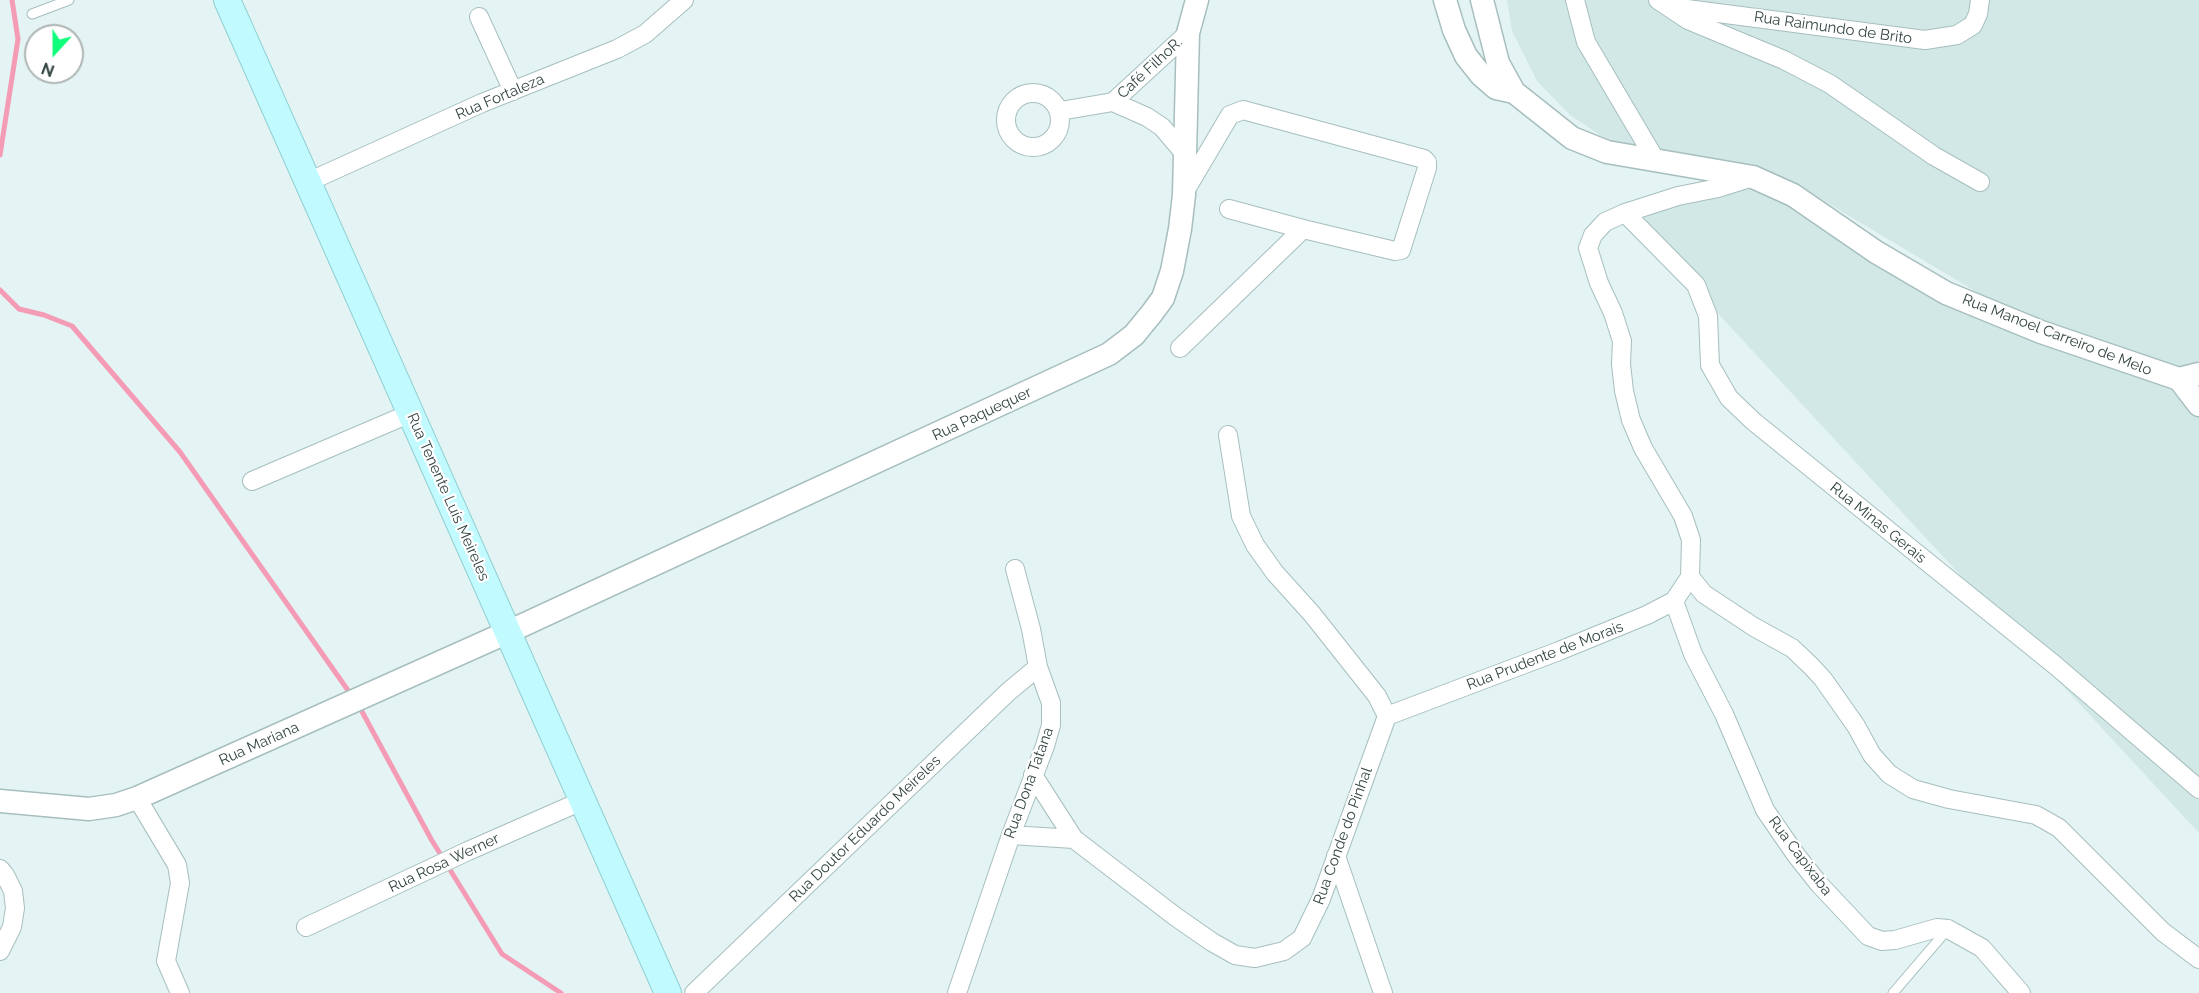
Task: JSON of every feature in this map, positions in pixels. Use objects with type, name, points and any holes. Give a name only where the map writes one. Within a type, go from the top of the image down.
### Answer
[{"type":"main road","name":"Rua Tenente Luís Meireles","points":[[227,0],[668,993]]},
{"type":"street","name":"Rua Fortaleza","points":[[308,182],[513,91],[617,49],[645,34],[684,0]]},
{"type":"street","name":"Rua Paquequer","points":[[508,632],[1109,354],[1134,335],[1162,298],[1172,271],[1180,229],[1184,195],[1188,33],[1197,0]]},
{"type":"street","points":[[1445,0],[1466,56],[1481,75],[1496,88],[1514,92]]},
{"type":"street","name":"Rua Manoel Carreiro de Melo","points":[[1482,0],[1498,63],[1514,92],[1572,138],[1607,152],[1754,177],[1793,195],[1876,252],[1946,293],[2041,332],[2189,377],[2199,405]]},
{"type":"street","points":[[1575,0],[1586,42],[1654,159]]},
{"type":"street","name":"Rua Raimundo de Brito","points":[[1661,3],[1925,40],[1957,35],[1973,26],[1980,0]]},
{"type":"street","points":[[1661,3],[1688,20],[1784,60],[1830,84],[1934,156],[1980,182]]},
{"type":"street","points":[[479,18],[513,91]]},
{"type":"street","name":"Café FilhoR.","points":[[1060,111],[1113,102],[1188,33]]},
{"type":"street","name":"Café FilhoR.","points":[[1113,102],[1147,117],[1162,127],[1184,153]]},
{"type":"street","points":[[1184,195],[1230,116],[1243,110],[1424,159],[1427,162],[1421,190],[1401,250],[1395,251],[1229,209]]},
{"type":"street","points":[[1754,177],[1718,188],[1678,196],[1625,213],[1605,222],[1593,234],[1588,249],[1622,341],[1624,391],[1631,420],[1643,448],[1683,516],[1691,540],[1690,577],[1704,594],[1754,627],[1792,648],[1811,666],[1823,679],[1856,726],[1872,755],[1889,774],[1913,789],[1949,799],[2036,815],[2059,828],[2163,932],[2199,959]]},
{"type":"street","name":"Rua Minas Gerais","points":[[1625,213],[1696,285],[1708,316],[1710,365],[1729,398],[1753,421],[2056,666],[2199,789]]},
{"type":"street","points":[[1180,348],[1303,229]]},
{"type":"street","points":[[252,481],[411,413]]},
{"type":"street","points":[[1228,435],[1241,516],[1255,545],[1275,573],[1312,614],[1371,688],[1387,716]]},
{"type":"street","name":"Rua Dona Tatana","points":[[957,993],[1011,835],[1052,725],[1051,703],[1038,666],[1015,569]]},
{"type":"street","name":"Rua Prudente de Morais","points":[[1387,716],[1647,615],[1674,601],[1690,577]]},
{"type":"street","name":"Rua Capixaba","points":[[1674,601],[1693,654],[1724,714],[1765,810],[1819,884],[1858,927],[1868,936],[1882,941],[1895,940],[1937,928],[1948,929]]},
{"type":"street","name":"Rua Mariana","points":[[0,801],[89,809],[116,805],[137,798],[508,632]]},
{"type":"street","name":"Rua Doutor Eduardo Meireles","points":[[694,993],[1008,692],[1038,666]]},
{"type":"street","name":"Rua Conde do Pinhal","points":[[1033,775],[1074,839],[1212,942],[1235,955],[1255,958],[1284,951],[1302,938],[1318,907],[1387,716]]},
{"type":"street","points":[[137,798],[177,865],[180,883],[166,961],[180,993]]},
{"type":"street","name":"Rua Rosa Werner","points":[[306,927],[468,851],[584,800]]},
{"type":"street","points":[[1011,835],[1074,839]]},
{"type":"street","points":[[1336,856],[1383,993]]},
{"type":"street","points":[[0,869],[13,891],[15,908],[12,927],[0,951]]},
{"type":"street","points":[[1948,929],[1982,948],[2021,993]]},
{"type":"lane","points":[[32,14],[69,0]]},
{"type":"lane","points":[[1893,993],[1948,929]]},
{"type":"shaded area","points":[[1507,0],[2199,0],[2199,369],[2164,366],[1995,303],[1809,192],[1780,178],[1992,315],[2199,377],[2199,833],[1625,213],[1778,178],[1618,147],[1570,115],[1537,81],[1512,31]]},
{"type":"waterway","points":[[0,155],[18,39],[12,0]]},
{"type":"waterway","points":[[0,290],[19,309],[44,315],[72,326],[180,452],[352,696]]},
{"type":"waterway","points":[[359,706],[431,839],[502,954],[561,993]]}]
